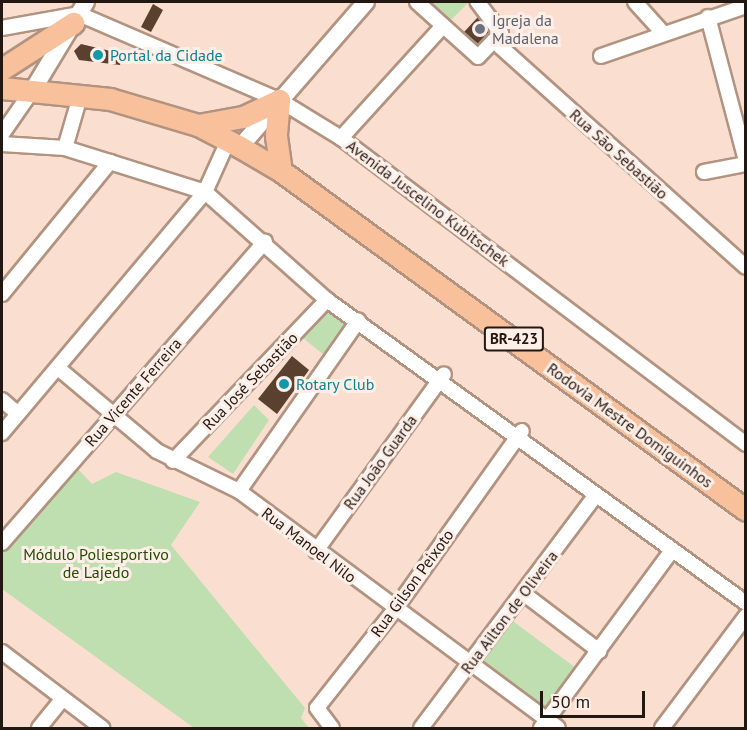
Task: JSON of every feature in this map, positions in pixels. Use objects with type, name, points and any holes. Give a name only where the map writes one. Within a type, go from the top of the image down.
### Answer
[{"type":"main road","points":[[2,69],[80,13]]},
{"type":"main road","name":"BR-423","points":[[2,88],[34,88],[81,93],[198,125],[281,171]]},
{"type":"main road","points":[[198,125],[243,117],[279,100]]},
{"type":"main road","points":[[279,100],[276,136],[281,171]]},
{"type":"main road","name":"Rodovia Mestre Domiguinhos","points":[[281,171],[746,510]]},
{"type":"street","points":[[2,433],[205,192],[234,144],[279,100],[366,2]]},
{"type":"street","points":[[417,2],[478,57],[501,33],[478,2]]},
{"type":"street","points":[[635,2],[663,33]]},
{"type":"street","points":[[601,56],[708,16],[746,6]]},
{"type":"street","points":[[2,28],[80,13]]},
{"type":"street","points":[[2,134],[34,88],[80,13]]},
{"type":"street","name":"Avenida Juscelino Kubitschek","points":[[80,13],[279,100],[341,138],[746,444]]},
{"type":"street","points":[[704,172],[746,162],[708,16]]},
{"type":"street","points":[[341,138],[442,26]]},
{"type":"street","name":"Rua São Sebastião","points":[[494,41],[746,267]]},
{"type":"street","points":[[65,148],[81,93]]},
{"type":"street","points":[[2,144],[65,148],[205,192],[265,241],[327,300],[442,376],[596,495],[746,603]]},
{"type":"street","points":[[2,294],[110,162]]},
{"type":"street","name":"Rua Vicente Ferreira","points":[[2,543],[265,241]]},
{"type":"street","name":"Rua José Sebastião","points":[[173,461],[327,300]]},
{"type":"street","points":[[239,491],[358,321]]},
{"type":"street","name":"Rua Manoel Nilo","points":[[58,368],[112,416],[173,461],[239,491],[316,551],[471,664],[549,726]]},
{"type":"street","name":"Rua João Guarda","points":[[316,551],[442,376]]},
{"type":"street","points":[[2,400],[18,414]]},
{"type":"street","name":"Rua Gilson Peixoto","points":[[332,729],[317,708],[396,608],[520,434]]},
{"type":"street","name":"Rua Ailton de Oliveira","points":[[422,729],[596,495]]},
{"type":"street","points":[[549,726],[599,651],[672,550]]},
{"type":"street","points":[[523,593],[599,651]]},
{"type":"street","points":[[662,729],[746,616]]},
{"type":"street","points":[[2,652],[102,729]]},
{"type":"street","points":[[39,729],[63,698]]},
{"type":"green space","points":[[425,2],[469,2],[448,23]]},
{"type":"green space","points":[[328,311],[346,325],[324,355],[303,338]]},
{"type":"green space","points":[[254,405],[269,420],[233,474],[208,457]]},
{"type":"green space","name":"Módulo Poliesportivo de Lajedo","points":[[78,469],[92,484],[116,472],[200,502],[171,545],[305,708],[301,718],[309,728],[194,728],[2,589],[2,552]]},
{"type":"green space","points":[[510,619],[576,668],[542,710],[477,663]]},
{"type":"building","points":[[153,4],[163,10],[151,32],[141,27]]},
{"type":"building","points":[[478,17],[489,32],[478,44],[464,32]]},
{"type":"building","name":"Portal da Cidade","points":[[81,44],[123,54],[120,65],[79,60],[74,51]]},
{"type":"building","name":"Rotary Club","points":[[292,356],[309,370],[277,414],[258,399]]},
{"type":"place","name":"Igreja da Madalena","points":[[480,29]]},
{"type":"place","name":"Portal da Cidade","points":[[98,55]]},
{"type":"place","name":"Rotary Club","points":[[284,384]]}]
